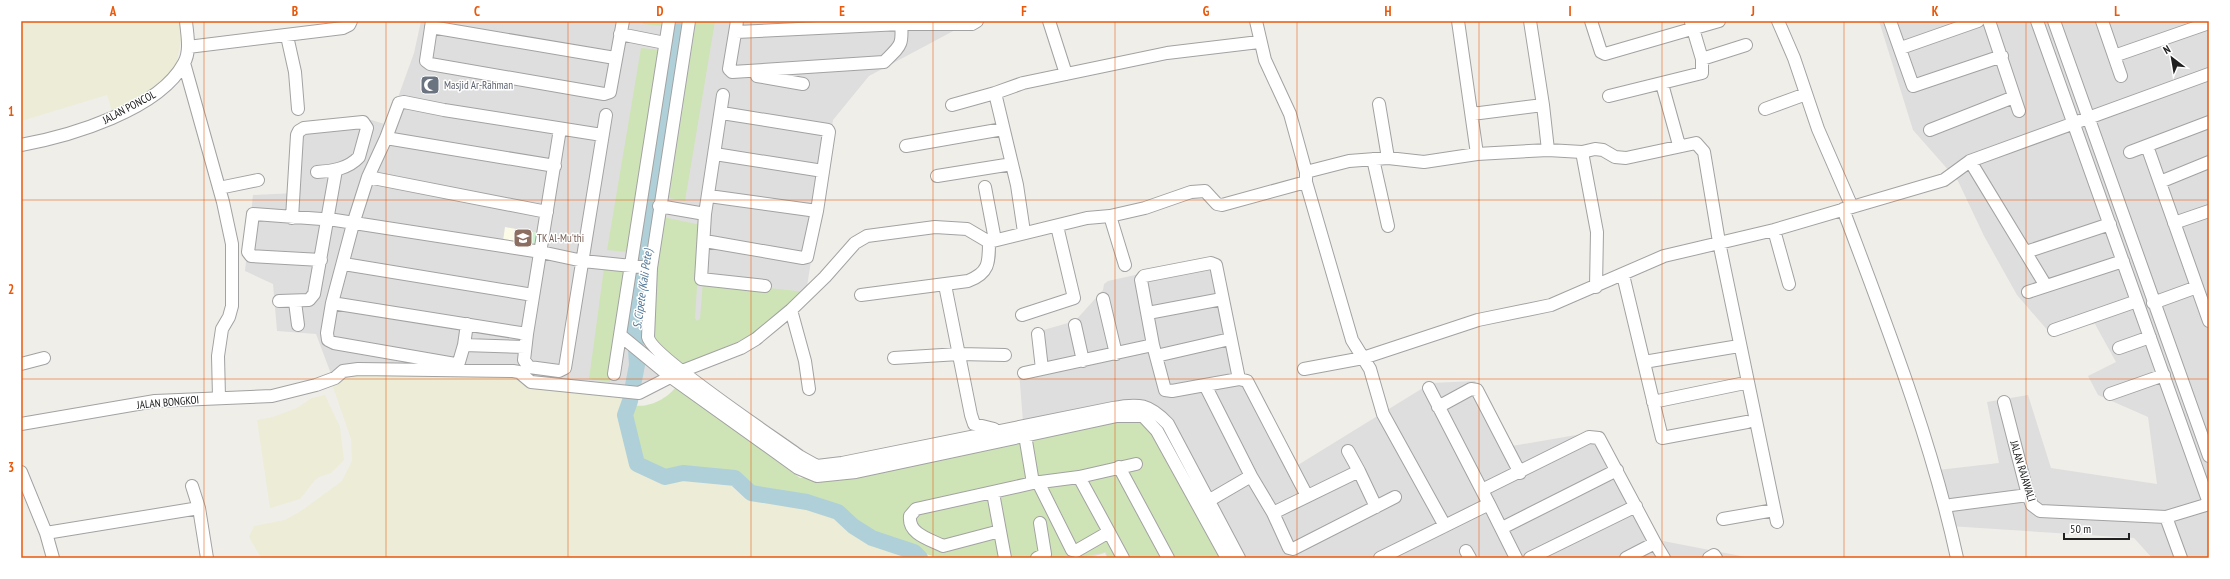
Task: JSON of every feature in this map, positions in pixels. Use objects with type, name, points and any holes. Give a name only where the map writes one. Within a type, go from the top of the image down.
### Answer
[{"type":"street","name":"JALAN PONCOL","points":[[21,145],[77,131],[114,118],[162,89],[184,63],[188,47],[186,21]]},
{"type":"street","points":[[188,47],[343,28],[349,25],[352,21]]},
{"type":"street","points":[[615,58],[432,24],[427,63],[458,70],[604,94],[610,92],[615,58],[623,21]]},
{"type":"street","points":[[669,21],[641,266],[649,342],[677,374]]},
{"type":"street","points":[[614,374],[641,266],[659,206],[689,21]]},
{"type":"street","points":[[803,84],[732,72],[729,69],[736,26],[901,23],[972,24],[977,21]]},
{"type":"street","points":[[1049,21],[1066,74]]},
{"type":"street","points":[[1256,21],[1259,42],[1290,114],[1306,177],[1352,340],[1370,369],[1383,414],[1445,526]]},
{"type":"street","points":[[1458,21],[1477,154]]},
{"type":"street","points":[[1530,21],[1543,105],[1548,150]]},
{"type":"street","points":[[1591,21],[1601,52],[1605,54],[1692,25],[1719,21]]},
{"type":"street","points":[[1890,21],[1901,48],[1911,84],[1916,86],[2002,56]]},
{"type":"street","points":[[1901,48],[1978,21]]},
{"type":"street","points":[[1989,21],[2002,56],[2019,111]]},
{"type":"street","points":[[2038,21],[2209,503]]},
{"type":"street","points":[[2054,21],[2153,303],[2209,456]]},
{"type":"street","points":[[2102,21],[2121,76]]},
{"type":"street","points":[[1781,22],[1847,208],[1918,418],[1949,518],[1957,558]]},
{"type":"street","points":[[738,73],[884,62],[898,48],[903,39],[901,23]]},
{"type":"street","points":[[2114,56],[2209,23]]},
{"type":"street","points":[[1609,96],[1702,73],[1702,59],[1692,25]]},
{"type":"street","points":[[620,34],[666,43]]},
{"type":"street","points":[[287,36],[295,72],[298,109]]},
{"type":"street","points":[[952,105],[995,93],[1023,83],[1066,74],[1167,54],[1259,42]]},
{"type":"street","points":[[1702,59],[1746,45]]},
{"type":"street","points":[[184,63],[219,188],[232,244],[232,306],[229,317],[222,329],[218,356],[219,397]]},
{"type":"street","points":[[1304,369],[1363,358],[1478,320],[1551,305],[1596,287],[1664,256],[1774,230],[1944,180],[1970,161],[2209,74]]},
{"type":"street","points":[[1662,84],[1679,145]]},
{"type":"street","points":[[995,93],[1012,164],[1024,232]]},
{"type":"street","points":[[723,94],[722,113],[710,196],[705,214],[705,242],[701,279],[765,286]]},
{"type":"street","points":[[1765,109],[1806,94]]},
{"type":"street","points":[[1930,130],[2014,97]]},
{"type":"street","points":[[466,324],[464,345],[459,362],[455,364],[334,343],[328,340],[327,333],[332,303],[344,264],[351,223],[368,177],[386,138],[399,104],[404,102],[444,110],[602,135]]},
{"type":"street","points":[[1379,104],[1388,158]]},
{"type":"street","points":[[1472,114],[1543,105]]},
{"type":"street","points":[[705,242],[803,258],[809,254],[823,171],[828,130],[722,113]]},
{"type":"street","points":[[560,129],[524,360],[529,367],[560,371],[565,368],[606,115]]},
{"type":"street","points":[[292,218],[297,136],[299,130],[304,128],[363,122],[367,128],[359,157],[352,164],[336,170],[317,172]]},
{"type":"street","points":[[2130,152],[2209,122]]},
{"type":"street","points":[[906,146],[1003,129]]},
{"type":"street","points":[[386,138],[555,166]]},
{"type":"street","points":[[677,374],[741,348],[756,340],[791,310],[825,277],[855,243],[867,236],[935,227],[967,229],[992,241],[1024,232],[1057,226],[1087,218],[1110,216],[1145,208],[1201,190],[1218,204],[1222,205],[1349,161],[1388,158],[1424,162],[1477,154],[1548,150],[1582,152],[1595,149],[1603,150],[1615,157],[1626,158],[1679,145],[1696,143],[1704,152],[1719,242],[1777,522]]},
{"type":"street","points":[[2146,146],[2209,321]]},
{"type":"street","points":[[1582,152],[1596,232],[1596,287]]},
{"type":"street","points":[[715,154],[823,171]]},
{"type":"street","points":[[1373,159],[1388,226]]},
{"type":"street","points":[[1970,161],[2046,286]]},
{"type":"street","points":[[2160,182],[2209,162]]},
{"type":"street","points":[[937,176],[1012,164]]},
{"type":"street","points":[[279,301],[294,302],[312,298],[331,220],[336,170]]},
{"type":"street","points":[[368,177],[547,212]]},
{"type":"street","points":[[219,188],[258,180]]},
{"type":"street","points":[[861,295],[968,282],[983,273],[989,259],[992,241],[985,187]]},
{"type":"street","points":[[710,196],[817,211]]},
{"type":"street","points":[[659,206],[705,214]]},
{"type":"street","points":[[2174,223],[2209,211]]},
{"type":"street","points":[[321,260],[251,256],[249,254],[253,214],[331,220],[541,252],[583,261],[641,266]]},
{"type":"street","points":[[1110,216],[1125,265]]},
{"type":"street","points":[[2026,252],[2110,224]]},
{"type":"street","points":[[1022,315],[1074,298],[1057,226]]},
{"type":"street","points":[[1774,230],[1789,284]]},
{"type":"street","points":[[2028,292],[2123,261]]},
{"type":"street","points":[[1239,379],[1216,265],[1211,262],[1144,276],[1141,280],[1155,351],[1164,387],[1168,392],[1205,384],[1239,379],[1247,381],[1307,496]]},
{"type":"street","points":[[344,264],[533,295]]},
{"type":"street","points":[[1623,275],[1662,438],[1747,422]]},
{"type":"street","points":[[945,285],[974,424],[1001,430],[1025,431]]},
{"type":"street","points":[[2153,303],[2197,287]]},
{"type":"street","points":[[1103,299],[1116,354]]},
{"type":"street","points":[[1148,313],[1222,299]]},
{"type":"street","points":[[2054,330],[2138,301]]},
{"type":"street","points":[[294,302],[298,325]]},
{"type":"street","points":[[332,303],[527,334]]},
{"type":"street","points":[[791,310],[804,361],[809,389]]},
{"type":"street","points":[[1075,325],[1083,361]]},
{"type":"street","points":[[1038,334],[1042,369]]},
{"type":"street","points":[[2119,348],[2150,337]]},
{"type":"street","points":[[624,338],[648,357],[677,374],[799,456],[817,466],[843,469],[1025,431],[1129,405],[1151,408],[1168,424],[1227,558]]},
{"type":"street","points":[[1024,373],[1116,354],[1155,351],[1230,339]]},
{"type":"street","points":[[464,345],[525,347]]},
{"type":"street","points":[[1644,362],[1733,347]]},
{"type":"street","points":[[894,358],[959,354],[1006,355]]},
{"type":"street","points":[[21,364],[44,358]]},
{"type":"street","name":"JALAN BONGKOI","points":[[21,424],[155,401],[219,397],[272,396],[321,383],[343,371],[351,370],[520,372],[531,382],[627,393],[639,393],[677,374]]},
{"type":"street","points":[[2110,394],[2164,375]]},
{"type":"street","points":[[1205,384],[1273,514],[1289,548],[1293,549],[1395,497]]},
{"type":"street","points":[[1653,402],[1740,384]]},
{"type":"street","points":[[1429,388],[1502,528],[1516,558]]},
{"type":"street","points":[[1438,407],[1471,389],[1477,390],[1520,473]]},
{"type":"street","name":"JALAN RAJAWALI","points":[[2004,402],[2028,495],[2032,505],[2040,511],[2166,518],[2209,503]]},
{"type":"street","points":[[843,469],[1001,430]]},
{"type":"street","points":[[1025,431],[1036,482],[1072,550],[1081,549],[1109,532]]},
{"type":"street","points":[[1482,490],[1520,473],[1589,437],[1595,436],[1602,441],[1664,558]]},
{"type":"street","points":[[1348,451],[1376,507]]},
{"type":"street","points":[[1000,532],[943,546],[914,532],[909,522],[910,516],[916,509],[993,493],[1036,482],[1079,477],[1136,464]]},
{"type":"street","points":[[1118,468],[1168,558]]},
{"type":"street","points":[[1502,528],[1618,470]]},
{"type":"street","points":[[1273,514],[1359,471]]},
{"type":"street","points":[[21,472],[46,533],[52,558]]},
{"type":"street","points":[[1204,503],[1252,476]]},
{"type":"street","points":[[1079,477],[1123,558]]},
{"type":"street","points":[[192,486],[199,508],[208,558]]},
{"type":"street","points":[[993,493],[1005,558]]},
{"type":"street","points":[[1951,505],[2028,495]]},
{"type":"street","points":[[1204,503],[1239,558]]},
{"type":"street","points":[[1380,558],[1489,504]]},
{"type":"street","points":[[1530,558],[1636,506]]},
{"type":"street","points":[[46,533],[199,508]]},
{"type":"street","points":[[1724,519],[1774,510]]},
{"type":"street","points":[[2166,518],[2181,558]]},
{"type":"street","points":[[1037,558],[1045,554],[1040,522]]},
{"type":"street","points":[[1626,558],[1655,543]]},
{"type":"street","points":[[1709,558],[1714,555],[1716,558]]},
{"type":"shaded area","points":[[31,21],[183,21],[183,31],[176,65],[157,89],[113,114],[107,95],[21,121],[21,26]]},
{"type":"shaded area","points":[[421,21],[972,21],[869,76],[833,120],[806,293],[769,326],[684,367],[818,460],[840,460],[1023,422],[1019,371],[1038,364],[1033,333],[1075,321],[1103,290],[1104,284],[1108,281],[1212,258],[1241,378],[1293,468],[1431,383],[1475,381],[1512,446],[1588,433],[1658,540],[1751,558],[1107,558],[1105,553],[1088,558],[1077,558],[1074,555],[1060,558],[957,558],[814,475],[671,374],[639,389],[331,374],[316,334],[277,331],[273,284],[245,271],[253,195],[295,193],[299,134],[368,119],[388,125],[414,53]]},
{"type":"shaded area","points":[[1879,21],[2209,21],[2209,558],[2152,558],[2134,538],[1949,526],[1938,470],[1999,463],[1987,402],[2028,395],[2051,468],[2157,484],[2148,417],[2098,395],[2088,376],[2116,362],[2095,324],[2049,332],[2017,295],[1984,236],[1958,181],[1913,130]]},
{"type":"shaded area","name":"TK Al-Mu'thi","points":[[505,227],[543,234],[540,248],[503,241]]},
{"type":"shaded area","points":[[355,372],[512,375],[625,397],[619,414],[625,431],[631,458],[638,474],[664,482],[684,478],[702,483],[731,486],[746,500],[767,501],[837,515],[850,529],[870,542],[911,553],[917,558],[261,558],[249,537],[254,526],[285,520],[301,511],[342,481],[352,461],[351,439],[331,381]]},
{"type":"shaded area","points":[[325,395],[340,427],[344,460],[331,473],[321,476],[315,480],[300,499],[270,508],[257,420],[273,417],[297,408],[312,398]]},
{"type":"green space","points":[[643,21],[663,21],[662,26],[643,24]]},
{"type":"green space","points":[[696,21],[715,21],[685,201],[669,198]]},
{"type":"green space","points":[[641,48],[661,50],[626,252],[607,250]]},
{"type":"green space","points":[[663,217],[701,225],[695,318],[697,321],[700,319],[703,281],[806,292],[768,326],[737,342],[684,364],[652,341],[652,283]]},
{"type":"green space","points":[[533,232],[543,234],[540,248],[530,246]]},
{"type":"green space","points":[[604,268],[626,270],[610,382],[589,379]]},
{"type":"green space","points":[[678,384],[800,478],[839,478],[1138,418],[1150,425],[1220,558],[1108,558],[1106,552],[1078,558],[1075,554],[1057,558],[941,558],[929,555],[861,528],[839,509],[797,497],[754,491],[735,474],[682,468],[665,473],[640,462],[627,414],[632,405],[638,406],[652,404],[664,398]]},
{"type":"waterway","name":"S. Cipete (Kali Pete)","points":[[682,21],[635,331],[637,365],[630,401],[625,415],[637,464],[665,477],[683,473],[735,478],[751,493],[807,502],[838,512],[853,526],[872,538],[914,552],[920,558]]},
{"type":"place","name":"Masjid Ar-Rahman","points":[[430,85]]},
{"type":"place","name":"TK Al-Mu'thi","points":[[523,238]]}]
